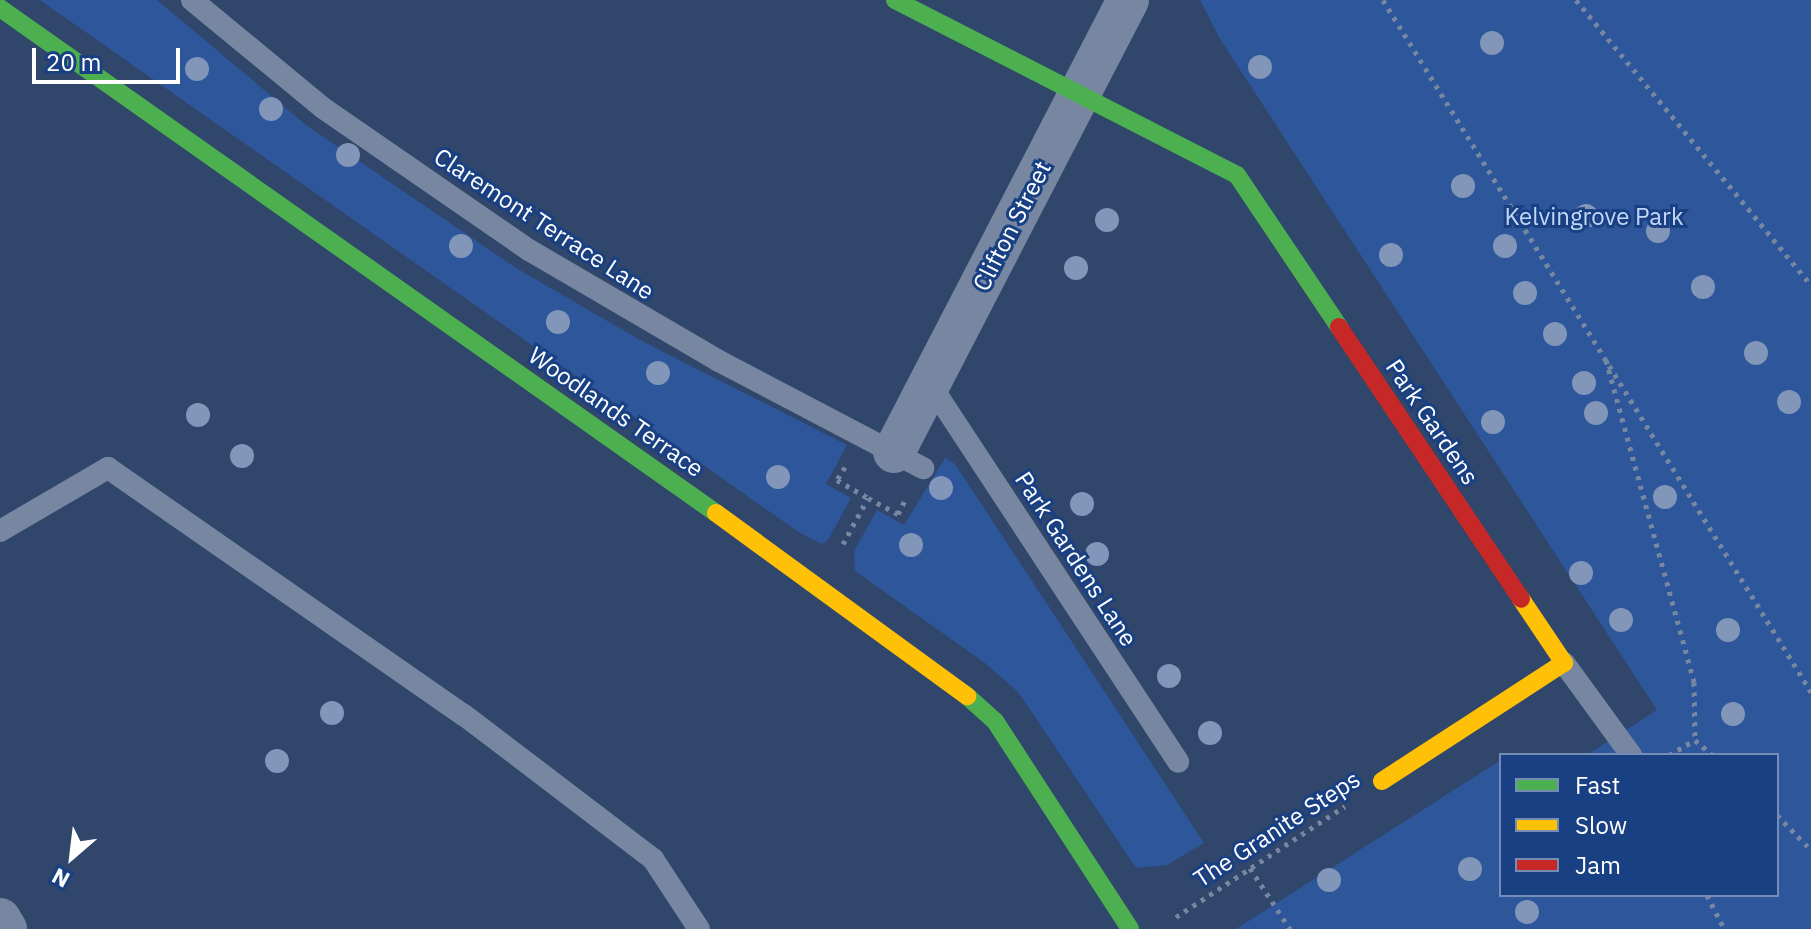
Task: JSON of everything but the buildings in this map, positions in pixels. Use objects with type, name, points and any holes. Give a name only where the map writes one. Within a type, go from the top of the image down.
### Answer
[{"type":"street","name":"Park Gardens","points":[[895,0],[1237,175],[1564,663]]},
{"type":"street","name":"Clifton Street","points":[[909,460],[930,384],[1128,0]]},
{"type":"street","name":"Woodlands Terrace","points":[[0,8],[941,672],[995,721],[1130,929]]},
{"type":"street","points":[[1382,781],[1564,663]]},
{"type":"street","points":[[0,919],[6,929]]},
{"type":"lane","name":"Claremont Terrace Lane","points":[[192,0],[323,108],[529,250],[717,360],[909,460]]},
{"type":"lane","name":"Park Gardens Lane","points":[[930,384],[1178,762]]},
{"type":"lane","points":[[0,531],[108,468],[464,715],[653,859],[699,929]]},
{"type":"lane","points":[[1564,663],[1630,753]]},
{"type":"path","points":[[1383,0],[1433,88],[1604,351],[1811,692]]},
{"type":"path","points":[[1576,0],[1811,285]]},
{"type":"path","points":[[1604,351],[1694,682],[1695,740],[1710,753]]},
{"type":"path","points":[[849,459],[837,480],[898,514],[911,491]]},
{"type":"path","points":[[821,586],[868,498]]},
{"type":"path","points":[[1672,753],[1695,740]]},
{"type":"path","name":"The Granite Steps","points":[[1190,907],[1382,781]]},
{"type":"path","points":[[1779,817],[1811,850]]},
{"type":"path","points":[[1250,868],[1290,929]]},
{"type":"path","points":[[1708,897],[1724,929]]},
{"type":"green space","points":[[40,0],[157,0],[306,125],[516,268],[642,341],[847,445],[826,484],[851,498],[828,540],[822,544],[800,533]]},
{"type":"green space","name":"Kelvingrove Park","points":[[1200,0],[1811,0],[1811,929],[1236,929],[1499,761],[1499,897],[1779,897],[1779,753],[1590,753],[1657,710],[1220,39]]},
{"type":"green space","points":[[945,458],[955,464],[1204,843],[1167,865],[1136,868],[1019,693],[985,663],[855,571],[854,551],[877,510],[904,525]]},
{"type":"traffic: fast","points":[[895,0],[1237,175],[1339,327]]},
{"type":"traffic: fast","points":[[0,8],[716,513]]},
{"type":"traffic: fast","points":[[967,696],[995,721],[1130,929]]},
{"type":"traffic: slow","points":[[716,513],[967,696]]},
{"type":"traffic: slow","points":[[1382,781],[1564,663],[1521,599]]},
{"type":"traffic: jam","points":[[1339,327],[1521,599]]}]
